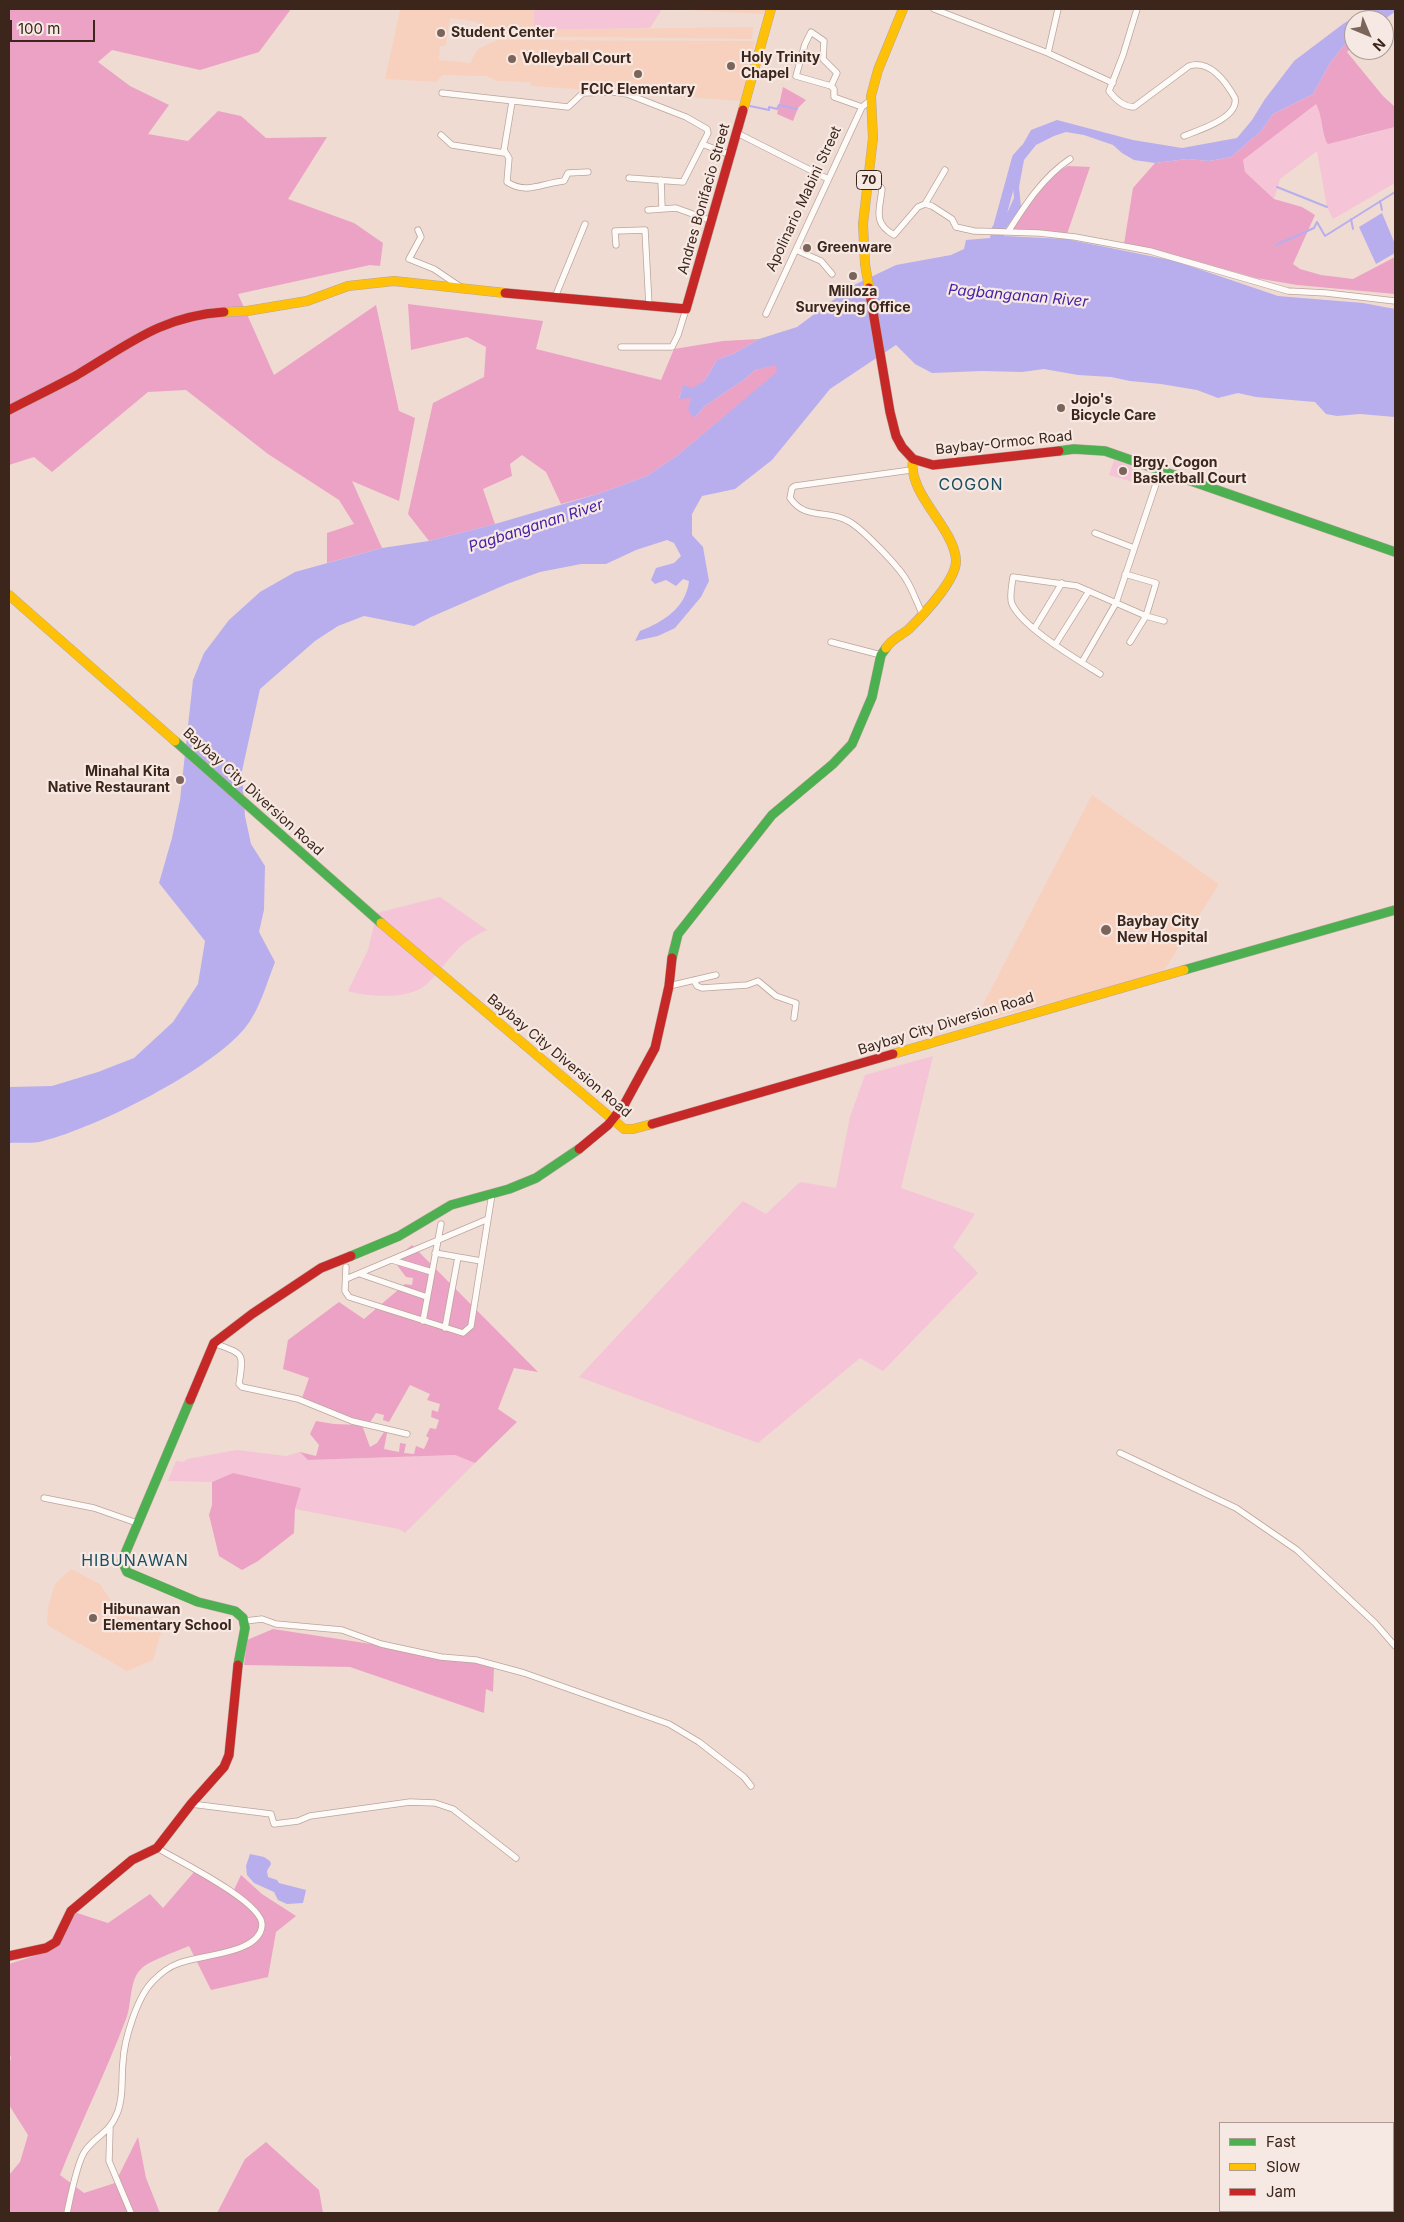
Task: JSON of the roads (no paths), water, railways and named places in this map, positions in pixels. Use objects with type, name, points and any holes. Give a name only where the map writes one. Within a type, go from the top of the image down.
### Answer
[{"type":"main road","name":"Andres Bonifacio Street","points":[[686,309],[771,9]]},
{"type":"main road","name":"70","points":[[903,9],[878,70],[872,97],[874,138],[863,224],[865,264],[896,436],[902,447],[913,459]]},
{"type":"main road","points":[[9,410],[75,376],[152,330],[186,317],[199,314],[247,311],[307,301],[348,286],[394,281],[686,309]]},
{"type":"main road","name":"Baybay-Ormoc Road","points":[[913,459],[932,465],[1074,449],[1095,449],[1114,452],[1395,552]]},
{"type":"main road","points":[[9,1956],[46,1948],[56,1942],[71,1911],[132,1860],[157,1848],[191,1804],[224,1767],[229,1755],[231,1710],[245,1621],[235,1611],[198,1602],[125,1570],[123,1565],[123,1557],[214,1343],[252,1314],[318,1270],[399,1236],[451,1205],[492,1194],[536,1178],[589,1143],[613,1120],[624,1105],[655,1048],[669,986],[674,946],[679,932],[772,815],[833,764],[852,744],[872,697],[881,655],[888,644],[909,629],[949,582],[954,571],[956,559],[949,540],[916,484],[911,470],[913,459]]},
{"type":"main road","name":"Baybay City Diversion Road","points":[[9,595],[430,966],[624,1129],[633,1129],[889,1056],[1072,1000],[1395,910]]},
{"type":"street","points":[[934,9],[1048,53],[1113,83]]},
{"type":"street","points":[[1048,53],[1058,9]]},
{"type":"street","points":[[1137,9],[1110,91],[1124,105],[1134,107],[1189,66],[1200,65],[1219,74],[1235,98],[1234,107],[1223,119],[1184,136]]},
{"type":"street","points":[[831,86],[837,73],[823,59],[824,41],[811,32],[802,53],[796,76],[831,86],[834,89],[834,97],[862,107]]},
{"type":"street","points":[[442,93],[568,107],[583,93],[624,93],[706,127],[708,133],[683,182],[629,178]]},
{"type":"street","name":"Apolinario Mabini Street","points":[[766,314],[862,107],[872,97]]},
{"type":"street","points":[[504,153],[512,102]]},
{"type":"street","points":[[737,134],[828,179]]},
{"type":"street","points":[[441,135],[448,143],[454,146],[504,153],[508,158],[507,181],[520,188],[528,189],[543,184],[564,181],[568,173],[588,172]]},
{"type":"street","points":[[702,144],[731,155]]},
{"type":"street","points":[[1006,232],[1034,193],[1057,167],[1070,159]]},
{"type":"street","points":[[870,174],[882,189],[877,213],[886,231],[894,235],[918,207],[925,204],[945,170]]},
{"type":"street","points":[[661,180],[662,208]]},
{"type":"street","points":[[925,204],[932,206],[952,219],[956,227],[987,232],[1075,237],[1150,251],[1288,290],[1395,302]]},
{"type":"street","points":[[648,210],[676,208],[712,221]]},
{"type":"street","points":[[555,297],[585,224]]},
{"type":"street","points":[[418,230],[421,237],[409,258],[434,270],[464,289]]},
{"type":"street","points":[[616,245],[615,231],[645,230],[648,306]]},
{"type":"street","points":[[796,250],[821,261],[832,274]]},
{"type":"street","name":"Andres Bonifacio Street","points":[[621,347],[672,347],[686,309]]},
{"type":"street","points":[[1082,662],[1116,603],[1161,469]]},
{"type":"street","points":[[911,470],[795,486],[792,488],[790,498],[796,507],[805,512],[813,512],[846,520],[858,528],[907,580],[922,613]]},
{"type":"street","points":[[1095,533],[1134,548]]},
{"type":"street","points":[[1125,574],[1156,583],[1146,616],[1130,642]]},
{"type":"street","points":[[1100,674],[1055,645],[1034,628],[1011,603],[1013,577],[1077,586],[1146,616],[1164,621]]},
{"type":"street","points":[[1034,628],[1062,583]]},
{"type":"street","points":[[1055,645],[1088,591]]},
{"type":"street","points":[[831,642],[881,655]]},
{"type":"street","points":[[669,986],[716,975]]},
{"type":"street","points":[[694,980],[697,986],[702,988],[747,985],[758,981],[776,996],[796,1003],[794,1018]]},
{"type":"street","points":[[346,1267],[345,1291],[349,1297],[463,1333],[471,1326],[492,1194]]},
{"type":"street","points":[[346,1280],[488,1219]]},
{"type":"street","points":[[423,1320],[441,1224]]},
{"type":"street","points":[[435,1254],[481,1261]]},
{"type":"street","points":[[445,1328],[458,1257]]},
{"type":"street","points":[[392,1260],[432,1272]]},
{"type":"street","points":[[360,1274],[427,1296]]},
{"type":"street","points":[[214,1343],[237,1352],[241,1356],[239,1384],[242,1387],[298,1399],[352,1421],[407,1434]]},
{"type":"street","points":[[1120,1453],[1236,1508],[1297,1550],[1375,1624],[1395,1646]]},
{"type":"street","points":[[44,1498],[94,1508],[137,1523]]},
{"type":"street","points":[[245,1621],[262,1619],[276,1624],[342,1630],[381,1644],[441,1657],[476,1660],[524,1673],[669,1724],[699,1742],[744,1777],[751,1786]]},
{"type":"street","points":[[191,1804],[271,1814],[274,1824],[298,1821],[310,1816],[410,1802],[435,1803],[452,1809],[516,1858]]},
{"type":"street","points":[[132,2213],[109,2161],[110,2128],[118,2110],[122,2093],[125,2046],[139,2005],[152,1982],[167,1969],[178,1963],[246,1947],[259,1936],[262,1925],[260,1916],[232,1892],[157,1848]]},
{"type":"street","points":[[67,2213],[84,2152],[110,2128]]},
{"type":"water","points":[[1395,9],[1395,12],[1394,10],[1365,10]]},
{"type":"water","name":"Pagbanganan River","points":[[1343,24],[1344,46],[1330,63],[1313,94],[1273,114],[1261,131],[1231,157],[1209,161],[1187,159],[1155,163],[1134,160],[1113,145],[1084,135],[1066,132],[1036,145],[1024,160],[1019,187],[1021,207],[1004,231],[1004,236],[1066,239],[1175,261],[1278,296],[1363,303],[1395,309],[1395,417],[1360,414],[1337,416],[1326,414],[1315,402],[1256,397],[1238,393],[1218,398],[1197,390],[1161,384],[1111,377],[1078,375],[1044,369],[1022,372],[932,373],[915,364],[896,345],[830,389],[772,460],[735,489],[702,496],[692,514],[692,535],[703,547],[709,581],[701,597],[675,628],[658,636],[635,641],[640,631],[672,613],[687,591],[689,581],[683,579],[676,586],[666,580],[655,584],[651,580],[656,568],[674,563],[681,556],[674,543],[667,540],[636,550],[606,564],[581,564],[540,572],[507,584],[414,626],[364,616],[338,626],[315,641],[260,689],[242,771],[245,816],[251,844],[265,866],[264,910],[259,932],[275,962],[250,1021],[228,1045],[206,1062],[180,1079],[122,1110],[66,1134],[43,1141],[9,1143],[9,1087],[52,1086],[98,1072],[134,1058],[173,1022],[198,984],[205,941],[159,883],[172,838],[180,800],[193,680],[204,653],[229,620],[260,592],[295,572],[382,548],[429,541],[495,524],[601,493],[647,476],[678,455],[777,372],[776,365],[755,370],[705,406],[694,418],[688,410],[691,398],[679,399],[683,385],[693,388],[705,380],[717,360],[735,353],[759,339],[797,327],[852,286],[896,265],[951,255],[964,249],[966,240],[990,238],[992,227],[1008,211],[1014,198],[1012,178],[1018,153],[1031,130],[1057,120],[1133,140],[1182,148],[1237,138],[1294,61]]},
{"type":"water","points":[[1382,213],[1395,244],[1395,253],[1376,264],[1359,227]]},
{"type":"water","points":[[250,1854],[264,1857],[270,1861],[271,1864],[267,1871],[268,1877],[277,1880],[279,1883],[306,1890],[303,1903],[287,1904],[278,1900],[274,1892],[254,1883],[247,1875],[246,1866]]},
{"type":"waterway","points":[[750,106],[769,110],[769,107],[777,109],[779,105],[797,109]]},
{"type":"waterway","points":[[997,231],[1017,158],[1025,149]]},
{"type":"waterway","points":[[1277,187],[1327,207]]},
{"type":"waterway","points":[[1276,245],[1314,228],[1317,222],[1325,236],[1395,192]]},
{"type":"waterway","points":[[1380,201],[1382,210]]},
{"type":"waterway","points":[[1351,219],[1353,229]]},
{"type":"place","name":"Student Center","points":[[441,33]]},
{"type":"place","name":"Volleyball Court","points":[[512,59]]},
{"type":"place","name":"Holy Trinity Chapel","points":[[731,66]]},
{"type":"place","name":"FCIC Elementary","points":[[638,74]]},
{"type":"place","name":"Greenware","points":[[807,248]]},
{"type":"place","name":"Milloza Surveying Office","points":[[853,276]]},
{"type":"place","name":"Jojo's Bicycle Care","points":[[1061,408]]},
{"type":"place","name":"Brgy. Cogon Basketball Court","points":[[1123,471]]},
{"type":"place","name":"Minahal Kita Native Restaurant","points":[[180,780]]},
{"type":"place","name":"Baybay City New Hospital","points":[[1106,930]]},
{"type":"place","name":"Hibunawan Elementary School","points":[[93,1618]]},
{"type":"district","name":"COGON","points":[[971,485]]},
{"type":"district","name":"HIBUNAWAN","points":[[135,1561]]}]
